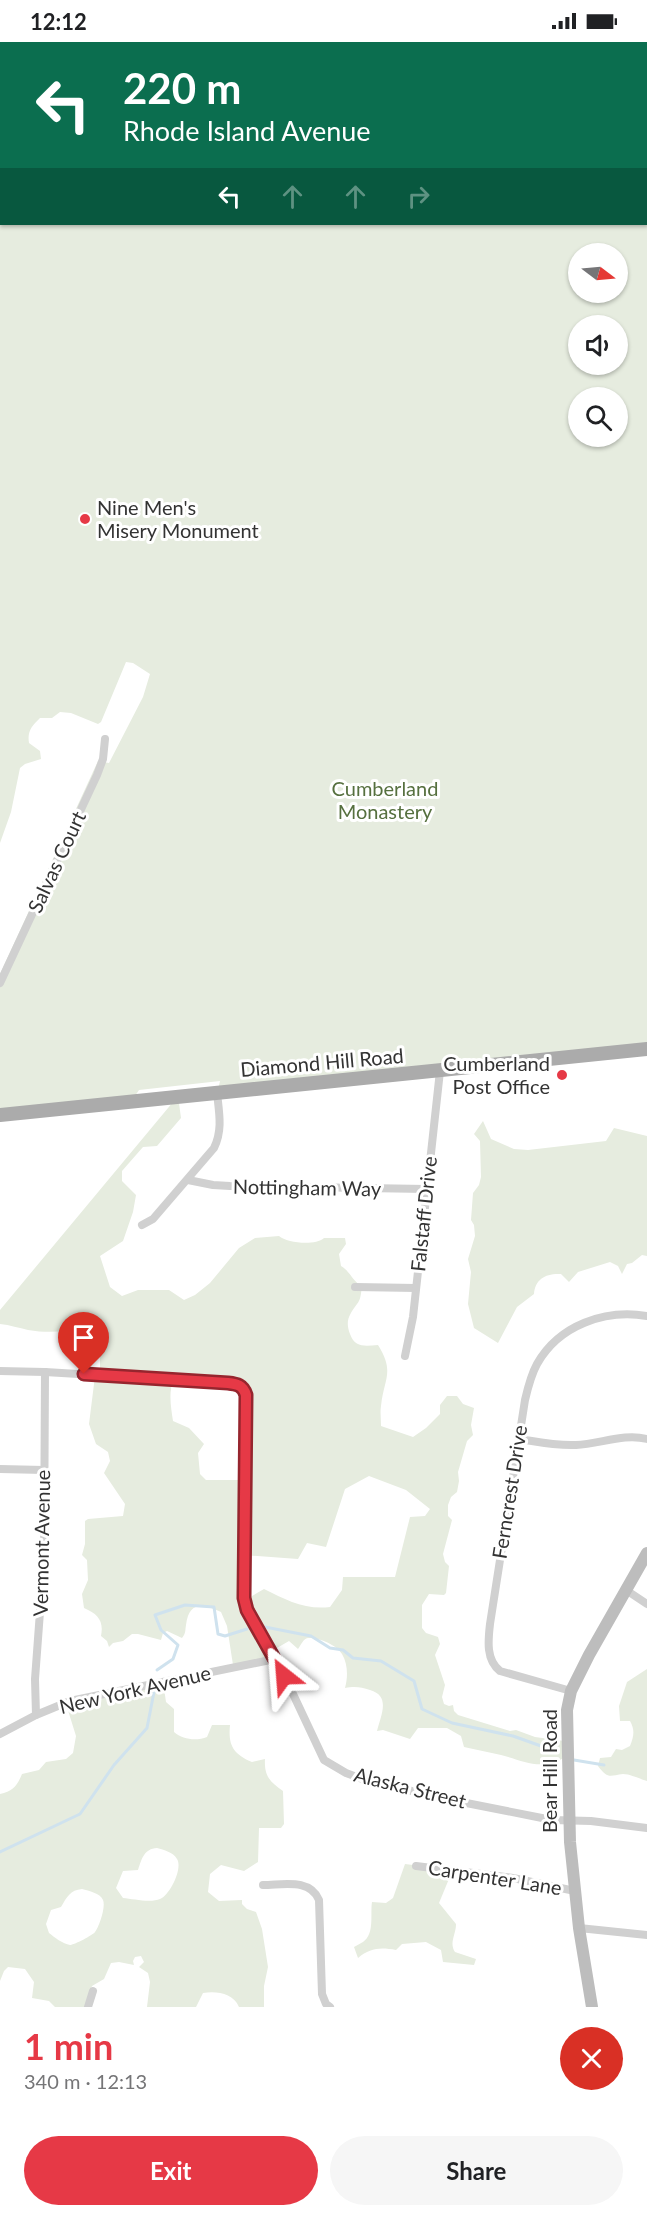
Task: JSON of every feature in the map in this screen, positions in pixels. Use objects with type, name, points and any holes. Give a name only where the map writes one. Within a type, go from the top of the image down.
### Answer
[{"type":"main road","name":"Diamond Hill Road","points":[[0,1115],[647,1049]]},
{"type":"street","name":"Salvas Court","points":[[0,983],[98,775],[103,759],[105,739]]},
{"type":"street","name":"Falstaff Drive","points":[[405,1356],[411,1332],[440,1071]]},
{"type":"street","points":[[142,1225],[153,1219],[214,1148],[219,1138],[220,1127],[217,1093]]},
{"type":"street","name":"Nottingham Way","points":[[188,1180],[230,1186],[428,1189]]},
{"type":"street","points":[[355,1287],[416,1288]]},
{"type":"street","name":"Ferncrest Drive","points":[[571,1691],[500,1671],[494,1666],[489,1652],[490,1624],[525,1400],[531,1375],[543,1354],[552,1344],[575,1327],[604,1316],[620,1314],[647,1316]]},
{"type":"street","points":[[0,1371],[45,1372]]},
{"type":"street","name":"Alaska Street","points":[[45,1372],[228,1383],[240,1386],[246,1395],[244,1598],[247,1610],[324,1760],[365,1780],[552,1820],[591,1821],[647,1828]]},
{"type":"street","name":"Vermont Avenue","points":[[36,1715],[35,1679],[45,1558],[45,1372]]},
{"type":"street","points":[[519,1439],[566,1445],[627,1437],[647,1438]]},
{"type":"street","points":[[0,1469],[44,1470]]},
{"type":"street","name":"Bear Hill Road","points":[[592,2007],[579,1928],[569,1821],[567,1710],[571,1691],[589,1655],[647,1553]]},
{"type":"street","points":[[626,1590],[647,1604]]},
{"type":"street","name":"New York Avenue","points":[[0,1734],[56,1706],[89,1696],[274,1659]]},
{"type":"street","name":"Carpenter Lane","points":[[416,1866],[513,1878],[575,1891]]},
{"type":"street","points":[[263,1885],[306,1886],[316,1893],[319,1900],[322,1994],[326,2004],[330,2007]]},
{"type":"street","points":[[579,1928],[647,1935]]},
{"type":"street","points":[[88,2007],[93,1991]]},
{"type":"green space","name":"Cumberland Monastery","points":[[0,225],[647,225],[647,1046],[218,1090],[220,1081],[139,1090],[133,1099],[0,1114],[0,974],[98,761],[109,763],[143,697],[150,674],[133,663],[126,662],[101,722],[98,724],[71,713],[60,712],[52,718],[40,718],[29,732],[29,743],[40,751],[41,759],[20,768],[11,812],[0,843]]},
{"type":"green space","points":[[178,1096],[181,1118],[157,1146],[143,1147],[122,1171],[122,1181],[136,1195],[123,1241],[100,1256],[110,1287],[122,1296],[138,1290],[169,1290],[184,1300],[195,1295],[210,1283],[239,1248],[255,1238],[279,1236],[308,1243],[324,1238],[345,1238],[346,1244],[339,1254],[341,1266],[362,1286],[359,1300],[349,1318],[350,1334],[358,1344],[378,1345],[386,1362],[387,1375],[382,1396],[381,1426],[413,1437],[440,1414],[440,1405],[447,1396],[457,1396],[463,1404],[474,1408],[471,1425],[473,1435],[467,1441],[458,1472],[457,1492],[451,1497],[448,1505],[448,1516],[452,1520],[443,1554],[449,1566],[446,1593],[444,1595],[429,1594],[422,1605],[422,1628],[426,1633],[438,1637],[440,1644],[435,1655],[445,1685],[442,1697],[444,1704],[453,1705],[458,1715],[510,1731],[516,1730],[535,1737],[564,1741],[564,1758],[547,1764],[532,1764],[464,1747],[461,1736],[447,1728],[418,1728],[410,1739],[383,1730],[377,1731],[383,1707],[381,1697],[364,1688],[345,1688],[347,1675],[344,1658],[332,1645],[322,1640],[308,1638],[298,1649],[289,1641],[270,1652],[271,1657],[233,1665],[227,1626],[221,1612],[209,1607],[198,1606],[190,1611],[182,1638],[167,1631],[163,1633],[161,1640],[132,1634],[109,1647],[107,1641],[101,1636],[101,1622],[93,1613],[84,1608],[82,1594],[88,1580],[87,1560],[82,1555],[85,1544],[85,1521],[123,1516],[125,1504],[104,1473],[110,1461],[108,1452],[96,1444],[89,1424],[95,1376],[100,1373],[100,1343],[91,1331],[36,1331],[0,1324],[0,1310]],"holes":[[[174,1379],[241,1387],[244,1399],[241,1480],[206,1480],[200,1474],[198,1453],[204,1444],[189,1428],[173,1421],[171,1394]],[[369,1476],[406,1490],[430,1509],[425,1516],[410,1517],[395,1577],[343,1577],[342,1590],[330,1607],[304,1606],[264,1589],[245,1600],[240,1571],[242,1555],[298,1559],[307,1543],[326,1547],[345,1489]]]},
{"type":"green space","points":[[483,1121],[491,1139],[514,1149],[528,1150],[606,1141],[614,1128],[647,1136],[647,1256],[642,1255],[627,1264],[622,1274],[618,1266],[610,1262],[578,1272],[569,1282],[561,1274],[542,1278],[534,1294],[517,1307],[498,1343],[474,1328],[468,1304],[471,1272],[468,1259],[475,1236],[471,1220],[473,1193],[481,1177],[480,1141],[474,1134]]},
{"type":"green space","points":[[647,1669],[647,1781],[626,1774],[607,1775],[598,1766],[600,1758],[611,1757],[616,1749],[622,1750],[630,1746],[633,1736],[630,1721],[620,1721],[619,1706],[627,1682]]},
{"type":"green space","points":[[163,1681],[166,1702],[174,1709],[174,1732],[186,1738],[199,1739],[207,1737],[212,1725],[230,1725],[231,1743],[240,1756],[252,1762],[265,1759],[269,1778],[283,1791],[284,1824],[281,1828],[259,1828],[258,1862],[244,1871],[221,1865],[210,1874],[208,1892],[219,1901],[242,1900],[242,1904],[247,1909],[256,1912],[262,1929],[268,1967],[264,1986],[264,2007],[239,2007],[229,1996],[214,1992],[203,1993],[196,2007],[147,2007],[150,1982],[148,1973],[139,1967],[144,1962],[141,1956],[135,1957],[134,1965],[111,1963],[104,1979],[92,1986],[85,2007],[55,2007],[49,2001],[32,1998],[34,1982],[25,1969],[8,1967],[0,1981],[0,1794],[14,1787],[22,1774],[39,1770],[46,1762],[66,1759],[73,1753],[76,1736],[66,1704]],"holes":[[[157,1848],[177,1859],[177,1875],[168,1892],[164,1897],[156,1900],[123,1898],[116,1888],[123,1871],[138,1870],[146,1852]],[[82,1889],[102,1898],[104,1903],[102,1917],[94,1933],[70,1945],[49,1933],[46,1924],[51,1910],[61,1907],[72,1892]]]},
{"type":"green space","points":[[405,1864],[445,1869],[451,1874],[439,1903],[456,1924],[453,1942],[455,1952],[476,1959],[474,1965],[443,1962],[441,1950],[426,1942],[402,1944],[396,1950],[376,1949],[358,1958],[354,1947],[363,1942],[369,1934],[372,1902],[386,1903],[393,1898]]},
{"type":"waterway","points":[[157,1670],[173,1659],[178,1645],[161,1630],[155,1615],[185,1605],[214,1607],[218,1634],[225,1636],[247,1629]]},
{"type":"waterway","points":[[265,1627],[311,1636],[330,1648],[343,1650],[353,1658],[381,1661],[414,1681],[422,1709],[452,1723],[513,1736],[555,1751]]},
{"type":"waterway","points":[[0,1852],[80,1814],[114,1765],[147,1728],[154,1692]]},
{"type":"waterway","points":[[574,1760],[604,1765]]},
{"type":"place","name":"Nine Men's Misery Monument","points":[[85,519]]},
{"type":"place","name":"Cumberland Post Office","points":[[562,1075]]},
{"type":"route","points":[[84,1374],[228,1383],[236,1384],[244,1389],[246,1395],[244,1598],[247,1610],[284,1676]]}]
